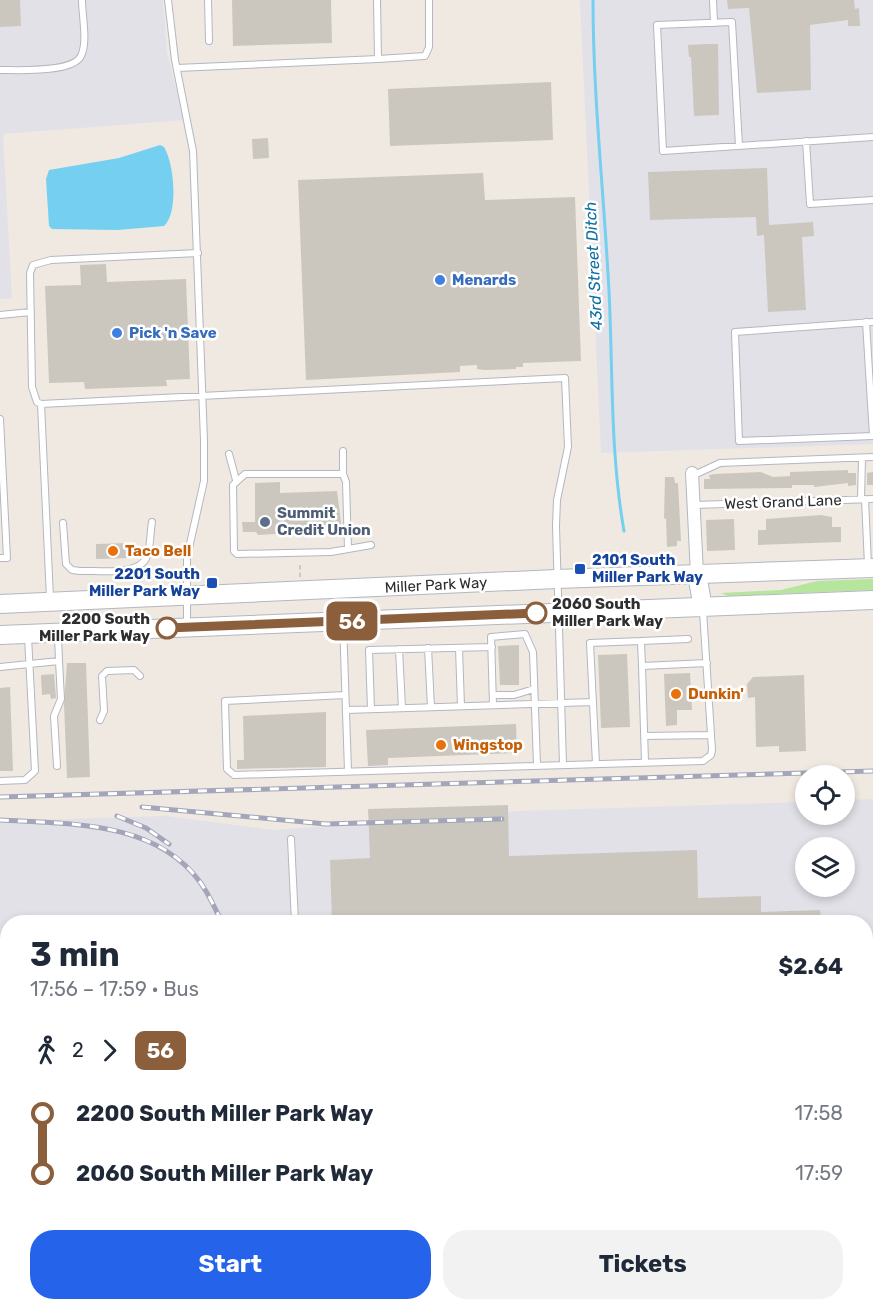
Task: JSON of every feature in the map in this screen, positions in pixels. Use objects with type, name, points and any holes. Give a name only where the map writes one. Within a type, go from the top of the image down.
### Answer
[{"type":"main road","name":"Miller Park Way","points":[[0,604],[556,579],[870,568]]},
{"type":"main road","points":[[697,574],[703,608]]},
{"type":"main road","points":[[0,634],[873,600]]},
{"type":"street","points":[[692,474],[697,574]]},
{"type":"lane","points":[[0,70],[57,68],[74,64],[81,56],[83,43],[82,0]]},
{"type":"lane","points":[[168,0],[177,68],[193,151],[198,253],[204,481],[187,557],[187,627]]},
{"type":"lane","points":[[208,0],[209,41]]},
{"type":"lane","points":[[377,0],[378,58]]},
{"type":"lane","points":[[177,68],[425,56],[429,46],[429,0]]},
{"type":"lane","points":[[712,0],[714,22]]},
{"type":"lane","points":[[739,146],[732,22],[657,26],[663,151],[739,146],[806,141],[873,137]]},
{"type":"lane","points":[[806,141],[810,204],[873,201]]},
{"type":"lane","points":[[198,253],[51,260],[33,265],[30,273],[32,387],[37,402],[41,404],[565,378],[568,447],[557,500],[556,579],[563,765]]},
{"type":"lane","points":[[0,315],[31,312]]},
{"type":"lane","points":[[870,322],[873,436],[739,441],[735,332],[870,322]]},
{"type":"lane","points":[[41,404],[51,602]]},
{"type":"lane","points":[[0,419],[7,558],[0,558]]},
{"type":"lane","points":[[343,451],[348,549]]},
{"type":"lane","points":[[230,454],[236,480],[232,491],[234,551],[237,554],[300,553],[371,545]]},
{"type":"lane","points":[[692,474],[720,463],[873,457]]},
{"type":"lane","points":[[862,458],[863,499],[870,568]]},
{"type":"lane","points":[[236,480],[245,474],[343,474]]},
{"type":"lane","name":"West Grand Lane","points":[[693,505],[873,499]]},
{"type":"lane","points":[[63,523],[66,564],[72,570],[80,571],[131,570],[141,564],[147,557],[152,522]]},
{"type":"lane","points":[[345,695],[225,700],[227,769],[234,775],[708,759],[712,750],[703,608]]},
{"type":"lane","points":[[343,621],[348,771]]},
{"type":"lane","points":[[57,766],[54,716],[61,699],[58,633]]},
{"type":"lane","points":[[0,781],[25,780],[35,771],[28,634]]},
{"type":"lane","points":[[493,705],[491,637],[525,634],[533,652],[537,765]]},
{"type":"lane","points":[[596,764],[590,643],[688,639]]},
{"type":"lane","points":[[641,641],[645,762]]},
{"type":"lane","points":[[371,709],[369,650],[492,647]]},
{"type":"lane","points":[[428,648],[431,707]]},
{"type":"lane","points":[[459,648],[461,706]]},
{"type":"lane","points":[[399,649],[402,708]]},
{"type":"lane","points":[[0,667],[28,666],[59,661]]},
{"type":"lane","points":[[642,666],[707,663]]},
{"type":"lane","points":[[100,720],[104,711],[102,676],[107,672],[134,670],[140,676]]},
{"type":"lane","points":[[493,695],[514,695],[534,689]]},
{"type":"lane","points":[[346,710],[593,702]]},
{"type":"lane","points":[[644,736],[711,735]]},
{"type":"lane","points":[[291,839],[295,915]]},
{"type":"path","points":[[300,553],[300,578]]},
{"type":"shaded area","points":[[0,0],[163,0],[167,52],[184,120],[3,134],[12,298],[0,299]]},
{"type":"shaded area","points":[[580,0],[873,0],[873,444],[601,453]]},
{"type":"shaded area","points":[[873,799],[873,915],[0,915],[0,821],[166,816],[273,830],[519,811],[795,802],[795,825],[855,825],[855,800]]},
{"type":"green space","points":[[873,579],[873,590],[728,596],[721,593],[781,590],[817,581]]},
{"type":"water","points":[[160,145],[164,147],[167,154],[173,188],[172,210],[164,226],[118,230],[52,229],[49,226],[46,179],[49,170],[119,158]]},
{"type":"building","points":[[0,0],[20,0],[21,26],[0,27]]},
{"type":"building","points":[[232,0],[331,0],[332,43],[233,46]]},
{"type":"building","points":[[727,0],[854,0],[855,9],[859,8],[860,26],[848,26],[848,20],[810,25],[811,90],[757,93],[749,8],[728,9]]},
{"type":"building","points":[[718,44],[719,115],[694,116],[691,57],[689,57],[688,45]]},
{"type":"building","points":[[551,82],[553,140],[390,146],[388,89]]},
{"type":"building","points":[[268,138],[269,158],[253,159],[252,139]]},
{"type":"building","points":[[767,168],[769,225],[813,222],[814,236],[802,237],[806,310],[768,312],[764,235],[757,236],[756,217],[650,220],[648,172]]},
{"type":"building","name":"Menards","points":[[483,173],[485,200],[575,197],[581,361],[523,363],[523,367],[516,367],[516,369],[485,370],[477,369],[477,365],[460,366],[460,372],[306,380],[298,180]]},
{"type":"building","name":"Pick 'n Save","points":[[106,264],[107,282],[186,279],[190,379],[166,380],[167,386],[85,389],[84,382],[49,383],[45,286],[81,285],[80,265]]},
{"type":"building","points":[[848,470],[848,473],[856,473],[856,485],[848,486],[848,483],[814,487],[814,485],[792,485],[792,488],[704,489],[704,479],[710,479],[709,475],[715,474],[761,472],[773,477],[790,476],[790,472]]},
{"type":"building","points":[[873,472],[873,485],[867,485],[867,473]]},
{"type":"building","points":[[665,477],[674,477],[675,483],[678,483],[681,541],[677,541],[677,546],[667,547],[666,518],[664,519]]},
{"type":"building","points":[[280,482],[280,493],[337,491],[342,530],[258,535],[256,532],[243,532],[242,522],[255,522],[255,483]]},
{"type":"building","points":[[821,515],[832,517],[832,527],[841,527],[841,542],[758,545],[758,530],[766,530],[766,519]]},
{"type":"building","points":[[734,519],[735,550],[707,551],[706,520]]},
{"type":"building","name":"Taco Bell","points":[[129,543],[130,558],[96,559],[96,544]]},
{"type":"building","points":[[519,645],[519,685],[500,685],[498,646]]},
{"type":"building","points":[[627,654],[630,727],[601,728],[598,655]]},
{"type":"building","points":[[67,663],[86,663],[90,777],[67,778],[64,704]]},
{"type":"building","points":[[690,673],[692,710],[677,710],[677,725],[666,726],[664,674]]},
{"type":"building","points":[[54,674],[56,698],[51,699],[50,694],[42,695],[41,675]]},
{"type":"building","points":[[804,675],[806,751],[779,752],[779,746],[756,747],[755,697],[748,698],[747,684],[753,677]]},
{"type":"building","points":[[10,687],[13,771],[0,771],[0,688]]},
{"type":"building","points":[[326,712],[326,767],[237,769],[237,760],[244,760],[243,716]]},
{"type":"building","points":[[516,724],[517,753],[388,758],[388,765],[368,766],[366,730]]},
{"type":"building","points":[[508,805],[509,856],[697,850],[698,898],[761,896],[761,912],[820,910],[820,915],[332,915],[330,860],[370,858],[368,809]]},
{"type":"waterway","name":"43rd Street Ditch","points":[[593,0],[597,109],[609,291],[614,441],[624,531]]},
{"type":"railway","points":[[0,797],[873,771]]},
{"type":"railway","points":[[142,807],[326,824],[502,819]]},
{"type":"railway","points":[[117,816],[146,828],[169,844]]},
{"type":"railway","points":[[0,820],[81,825],[135,836],[159,847],[181,862],[200,882],[218,915]]},
{"type":"bus line","name":"56","points":[[167,628],[536,613]]},
{"type":"place","name":"Menards","points":[[440,280]]},
{"type":"place","name":"Pick 'n Save","points":[[117,333]]},
{"type":"place","name":"Summit Credit Union","points":[[265,522]]},
{"type":"place","name":"Taco Bell","points":[[113,551]]},
{"type":"place","name":"2101 South Miller Park Way","points":[[580,569]]},
{"type":"place","name":"2201 South Miller Park Way","points":[[212,583]]},
{"type":"place","name":"2060 South Miller Park Way","points":[[536,613]]},
{"type":"place","name":"2200 South Miller Park Way","points":[[167,628]]},
{"type":"place","name":"Dunkin'","points":[[676,694]]},
{"type":"place","name":"Wingstop","points":[[441,745]]}]
